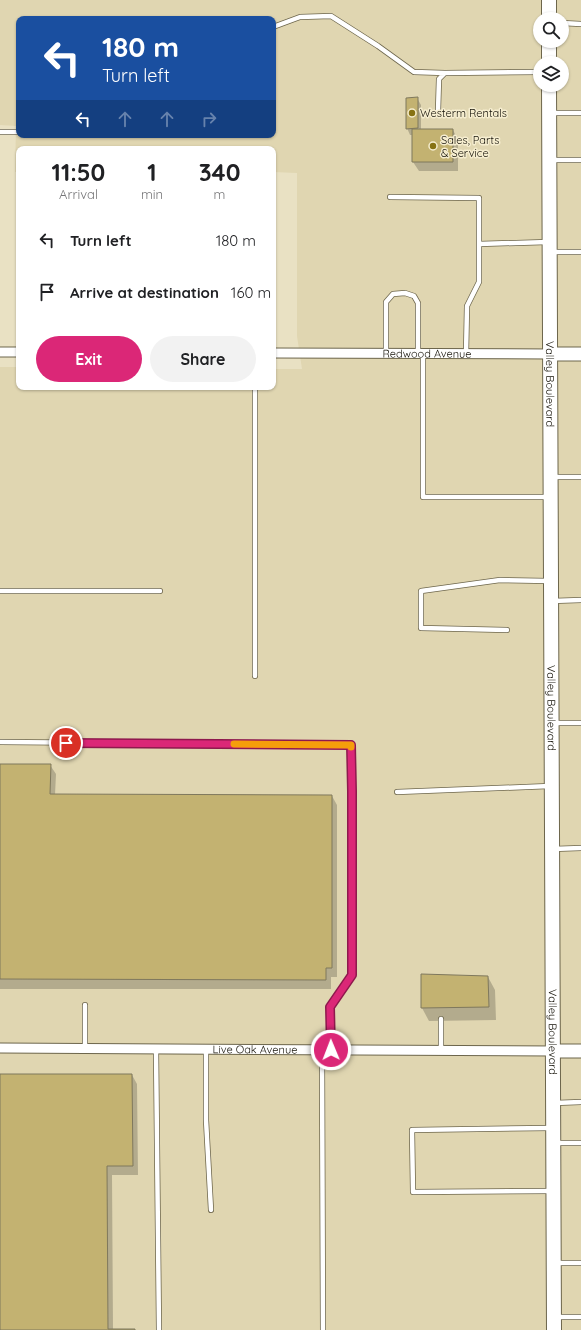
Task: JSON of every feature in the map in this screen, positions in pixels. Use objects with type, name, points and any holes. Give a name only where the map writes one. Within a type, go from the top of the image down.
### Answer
[{"type":"main road","points":[[549,0],[549,12]]},
{"type":"main road","name":"Valley Boulevard","points":[[550,92],[550,497],[554,1324]]},
{"type":"street","points":[[0,352],[16,352]]},
{"type":"street","name":"Redwood Avenue","points":[[276,353],[581,354]]},
{"type":"street","name":"Live Oak Avenue","points":[[0,1048],[206,1050],[581,1050]]},
{"type":"lane","points":[[276,26],[300,17],[331,16],[378,46],[414,72],[533,72]]},
{"type":"lane","points":[[569,23],[581,24]]},
{"type":"lane","points":[[438,111],[439,79],[445,73]]},
{"type":"lane","points":[[550,113],[581,113]]},
{"type":"lane","points":[[0,132],[16,132]]},
{"type":"lane","points":[[550,160],[581,160]]},
{"type":"lane","points":[[390,197],[479,198],[479,282],[467,306],[466,354]]},
{"type":"lane","points":[[479,244],[550,247],[581,252]]},
{"type":"lane","points":[[386,354],[386,302],[393,294],[405,293],[414,296],[418,303],[423,497],[550,497]]},
{"type":"lane","points":[[255,390],[255,676]]},
{"type":"lane","points":[[550,477],[581,477]]},
{"type":"lane","points":[[507,630],[421,628],[421,591],[500,580],[551,581]]},
{"type":"lane","points":[[0,591],[160,591]]},
{"type":"lane","points":[[551,601],[581,600]]},
{"type":"lane","points":[[551,723],[581,723]]},
{"type":"lane","points":[[0,742],[351,745],[352,975],[330,1007],[326,1050],[323,1330]]},
{"type":"lane","points":[[397,792],[551,786]]},
{"type":"lane","points":[[552,849],[581,848]]},
{"type":"lane","points":[[85,1005],[85,1049]]},
{"type":"lane","points":[[441,1018],[441,1050]]},
{"type":"lane","points":[[156,1049],[159,1330]]},
{"type":"lane","points":[[206,1050],[206,1120],[211,1210]]},
{"type":"lane","points":[[553,1103],[581,1102]]},
{"type":"lane","points":[[553,1128],[412,1130],[413,1192],[553,1191]]},
{"type":"lane","points":[[553,1143],[581,1143]]},
{"type":"lane","points":[[554,1263],[581,1263]]},
{"type":"lane","points":[[554,1324],[581,1317]]},
{"type":"shaded area","points":[[0,0],[581,0],[581,1330],[0,1330],[0,367],[16,367],[16,390],[276,390],[276,369],[302,369],[297,336],[297,173],[276,172],[276,146],[16,146],[15,172],[16,126],[0,125]]},
{"type":"building","name":"Westerm Rentals","points":[[418,97],[418,128],[406,129],[406,98]]},
{"type":"building","name":"Sales, Parts & Service","points":[[412,129],[453,129],[453,162],[412,162]]},
{"type":"building","points":[[0,764],[51,764],[50,794],[332,795],[332,968],[326,968],[326,980],[0,979]]},
{"type":"building","points":[[421,974],[488,976],[489,1007],[421,1008]]},
{"type":"building","points":[[0,1074],[132,1074],[133,1166],[107,1166],[108,1329],[135,1330],[0,1330]]},
{"type":"slow traffic","points":[[234,744],[351,745],[351,747]]},
{"type":"place","name":"Westerm Rentals","points":[[412,113]]},
{"type":"place","name":"Sales, Parts & Service","points":[[433,146]]},
{"type":"route","points":[[66,743],[351,745],[352,975],[330,1007],[331,1050]]}]
